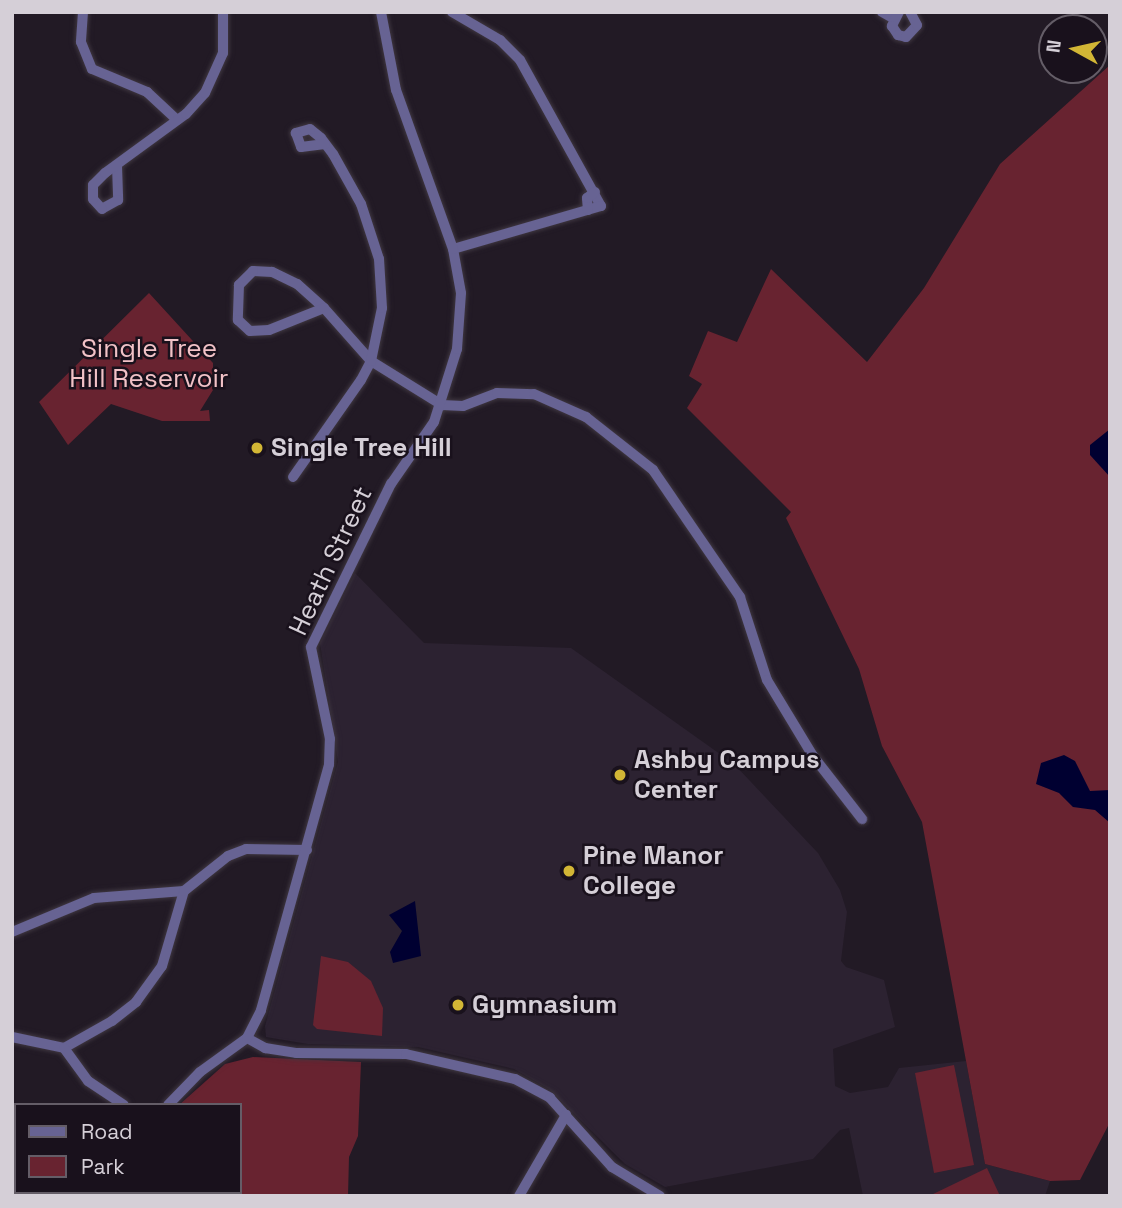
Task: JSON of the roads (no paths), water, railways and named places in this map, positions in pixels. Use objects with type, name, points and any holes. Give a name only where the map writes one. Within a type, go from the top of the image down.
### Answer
[{"type":"street","points":[[83,12],[81,42],[94,71],[137,86],[177,120]]},
{"type":"street","points":[[117,166],[198,103],[219,66],[223,12]]},
{"type":"street","name":"Heath Street","points":[[169,1103],[200,1072],[247,1038],[265,998],[327,782],[331,746],[311,647],[391,484],[417,450],[442,405],[461,320],[453,249],[397,90],[381,12]]},
{"type":"street","points":[[452,12],[500,40],[520,60],[601,206],[453,249]]},
{"type":"street","points":[[882,12],[896,15],[893,30],[906,37],[916,29],[916,14]]},
{"type":"street","points":[[293,477],[351,399],[371,361],[382,308],[379,259],[360,204],[325,144]]},
{"type":"street","points":[[324,308],[269,330],[253,332],[238,320],[239,285],[253,271],[272,272],[297,285],[324,308],[371,361],[442,405],[463,406],[497,393],[534,394],[586,417],[653,470],[740,597],[767,680],[813,756],[862,820]]},
{"type":"street","points":[[12,932],[94,898],[184,891],[228,856],[246,849],[307,850]]},
{"type":"street","points":[[12,1037],[64,1048],[112,1021],[153,981],[162,966],[184,891]]},
{"type":"street","points":[[247,1038],[281,1051],[406,1055],[482,1070],[530,1085],[566,1115],[612,1167],[660,1196]]},
{"type":"street","points":[[64,1048],[88,1081],[121,1103]]},
{"type":"street","points":[[519,1196],[566,1115]]},
{"type":"place","name":"Single Tree Hill","points":[[257,448]]},
{"type":"place","name":"Ashby Campus Center","points":[[620,775]]},
{"type":"place","name":"Pine Manor College","points":[[569,871]]},
{"type":"place","name":"Gymnasium","points":[[458,1005]]},
{"type":"park label","name":"Single Tree Hill Reservoir","points":[[149,364]]}]
